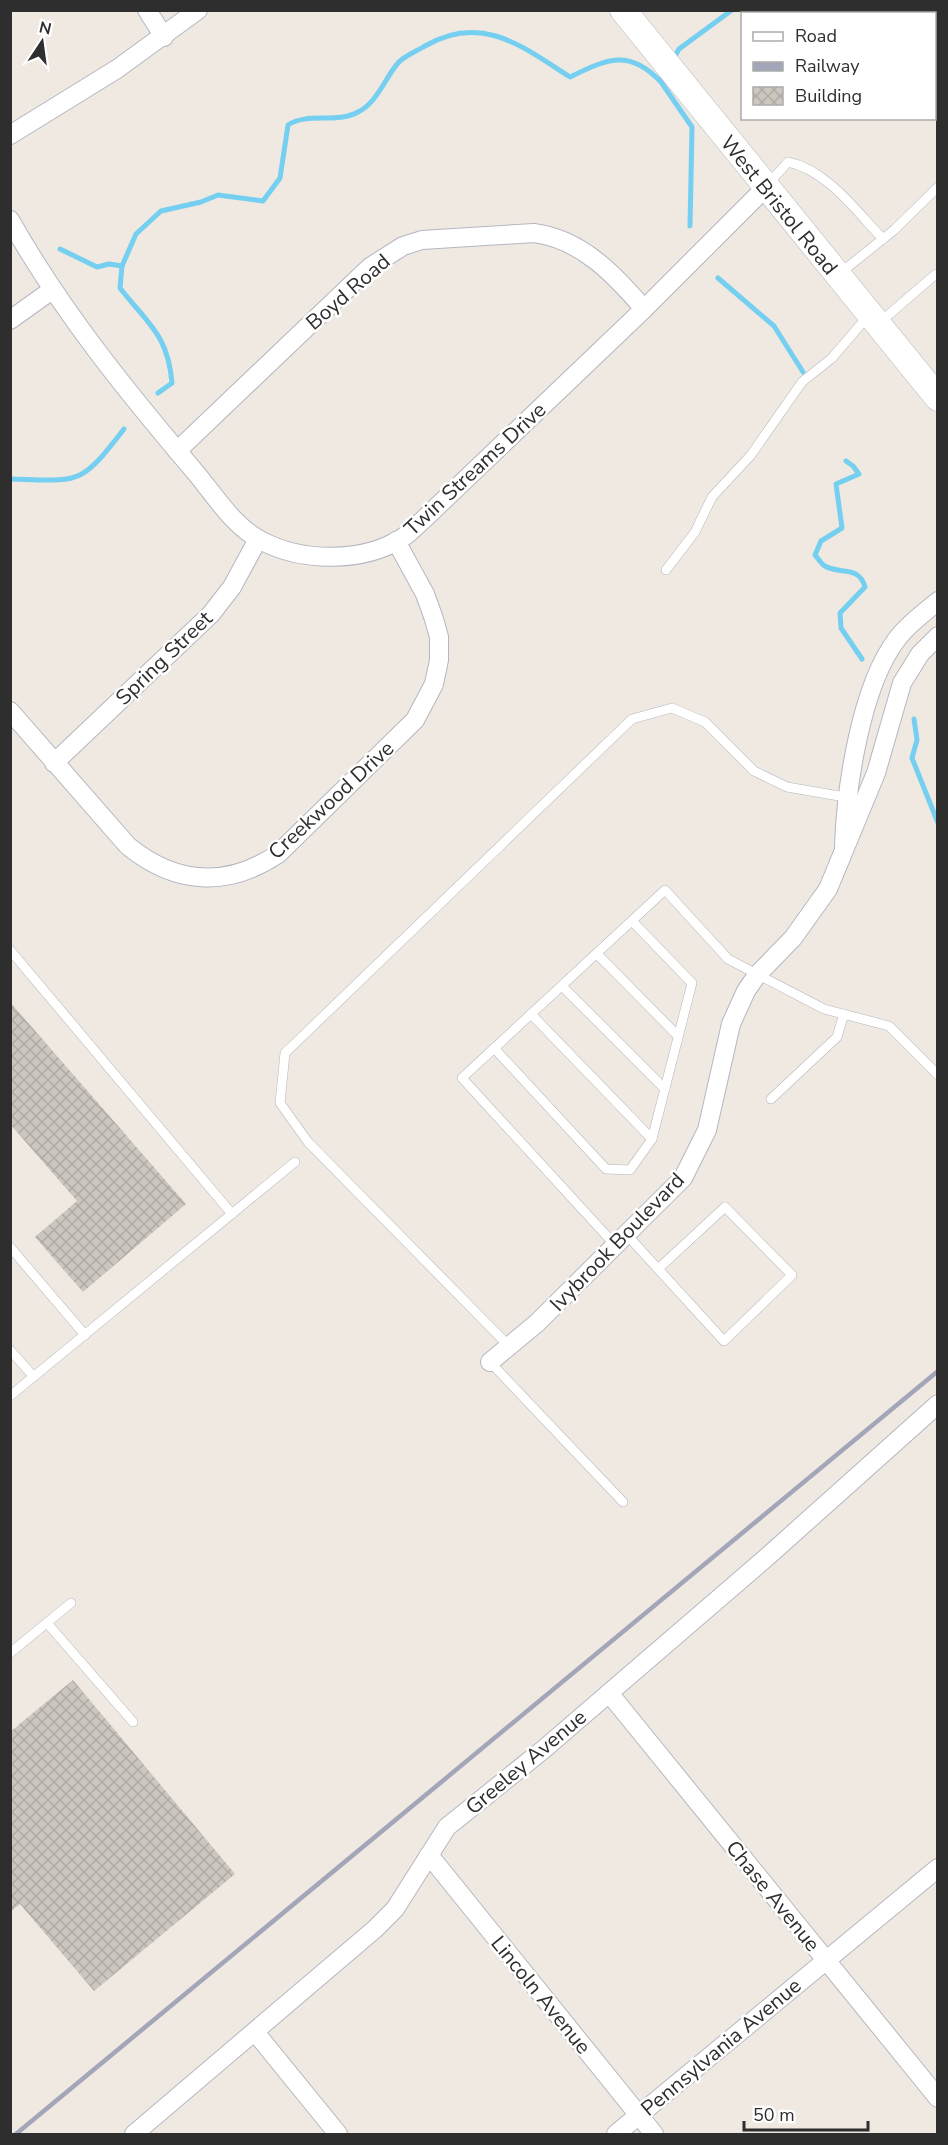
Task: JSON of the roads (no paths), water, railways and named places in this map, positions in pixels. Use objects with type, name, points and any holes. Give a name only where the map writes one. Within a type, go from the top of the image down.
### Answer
[{"type":"main road","name":"West Bristol Road","points":[[623,10],[765,188],[938,398]]},
{"type":"street","points":[[147,10],[164,37]]},
{"type":"street","points":[[10,135],[164,37],[198,10]]},
{"type":"street","name":"Twin Streams Drive","points":[[10,220],[52,290],[120,384],[228,513],[258,539],[297,553],[332,556],[354,555],[396,541],[423,520],[644,309],[765,188]]},
{"type":"street","name":"Boyd Road","points":[[177,451],[370,267],[403,246],[422,240],[534,233],[550,235],[597,260],[644,309]]},
{"type":"street","points":[[10,320],[52,290]]},
{"type":"street","name":"Spring Street","points":[[54,763],[210,614],[232,587],[258,539]]},
{"type":"street","name":"Creekwood Drive","points":[[10,711],[128,846],[160,868],[200,878],[226,877],[261,865],[278,854],[415,720],[434,684],[439,660],[439,637],[425,594],[396,541]]},
{"type":"street","name":"Ivybrook Boulevard","points":[[844,850],[846,797],[872,686],[881,666],[902,633],[938,601]]},
{"type":"street","name":"Ivybrook Boulevard","points":[[490,1362],[537,1323],[674,1190],[700,1148],[707,1130],[731,1024],[746,991],[757,975],[815,910],[828,889],[876,773],[902,683],[920,654],[938,636]]},
{"type":"street","name":"Greeley Avenue","points":[[134,2134],[375,1929],[395,1909],[447,1827],[609,1693],[842,1492],[938,1404]]},
{"type":"street","name":"Chase Avenue","points":[[609,1693],[938,2098]]},
{"type":"street","name":"Lincoln Avenue","points":[[429,1855],[654,2134]]},
{"type":"street","name":"Pennsylvania Avenue","points":[[616,2134],[938,1868]]},
{"type":"street","points":[[255,2032],[338,2134]]},
{"type":"lane","points":[[765,188],[788,162],[802,165],[829,183],[883,239]]},
{"type":"lane","points":[[837,276],[883,239],[938,187]]},
{"type":"lane","points":[[666,570],[695,532],[712,497],[751,455],[802,382],[873,320],[937,273]]},
{"type":"lane","points":[[509,1346],[308,1142],[280,1103],[285,1053],[632,719],[672,708],[705,722],[754,771],[786,787],[846,797]]},
{"type":"lane","points":[[658,1269],[725,1207],[792,1275],[724,1341],[658,1269],[621,1240],[462,1078],[665,890],[728,959],[824,1010],[889,1026],[938,1075]]},
{"type":"lane","points":[[495,1048],[606,1169],[630,1170],[652,1139],[692,983],[632,921]]},
{"type":"lane","points":[[10,950],[232,1214]]},
{"type":"lane","points":[[597,954],[678,1036]]},
{"type":"lane","points":[[561,986],[665,1089]]},
{"type":"lane","points":[[531,1014],[652,1139]]},
{"type":"lane","points":[[771,1099],[837,1037],[844,1014]]},
{"type":"lane","points":[[10,1396],[295,1162]]},
{"type":"lane","points":[[10,1247],[85,1335]]},
{"type":"lane","points":[[10,1350],[34,1377]]},
{"type":"lane","points":[[490,1362],[623,1502]]},
{"type":"lane","points":[[10,1653],[71,1603]]},
{"type":"lane","points":[[47,1623],[133,1722]]},
{"type":"waterway","points":[[673,60],[679,49],[732,10]]},
{"type":"waterway","points":[[158,393],[172,383],[166,352],[155,330],[120,288],[122,266],[136,234],[161,211],[201,202],[218,195],[263,201],[280,178],[288,125],[304,119],[341,117],[358,112],[370,103],[393,69],[404,58],[445,37],[465,33],[483,33],[518,45],[570,77],[595,65],[617,60],[638,64],[661,82]]},
{"type":"waterway","points":[[662,79],[661,82],[692,127],[690,226]]},
{"type":"waterway","points":[[60,249],[97,267],[109,264],[122,266]]},
{"type":"waterway","points":[[718,278],[774,326],[803,372]]},
{"type":"waterway","points":[[10,479],[52,480],[77,476],[98,461],[124,429]]},
{"type":"waterway","points":[[846,461],[859,474],[836,484],[842,528],[821,541],[815,555],[825,566],[854,573],[862,580],[865,587],[840,613],[841,628],[862,659]]},
{"type":"waterway","points":[[914,719],[917,740],[912,758],[938,823]]},
{"type":"railway","points":[[16,2134],[938,1371]]}]
